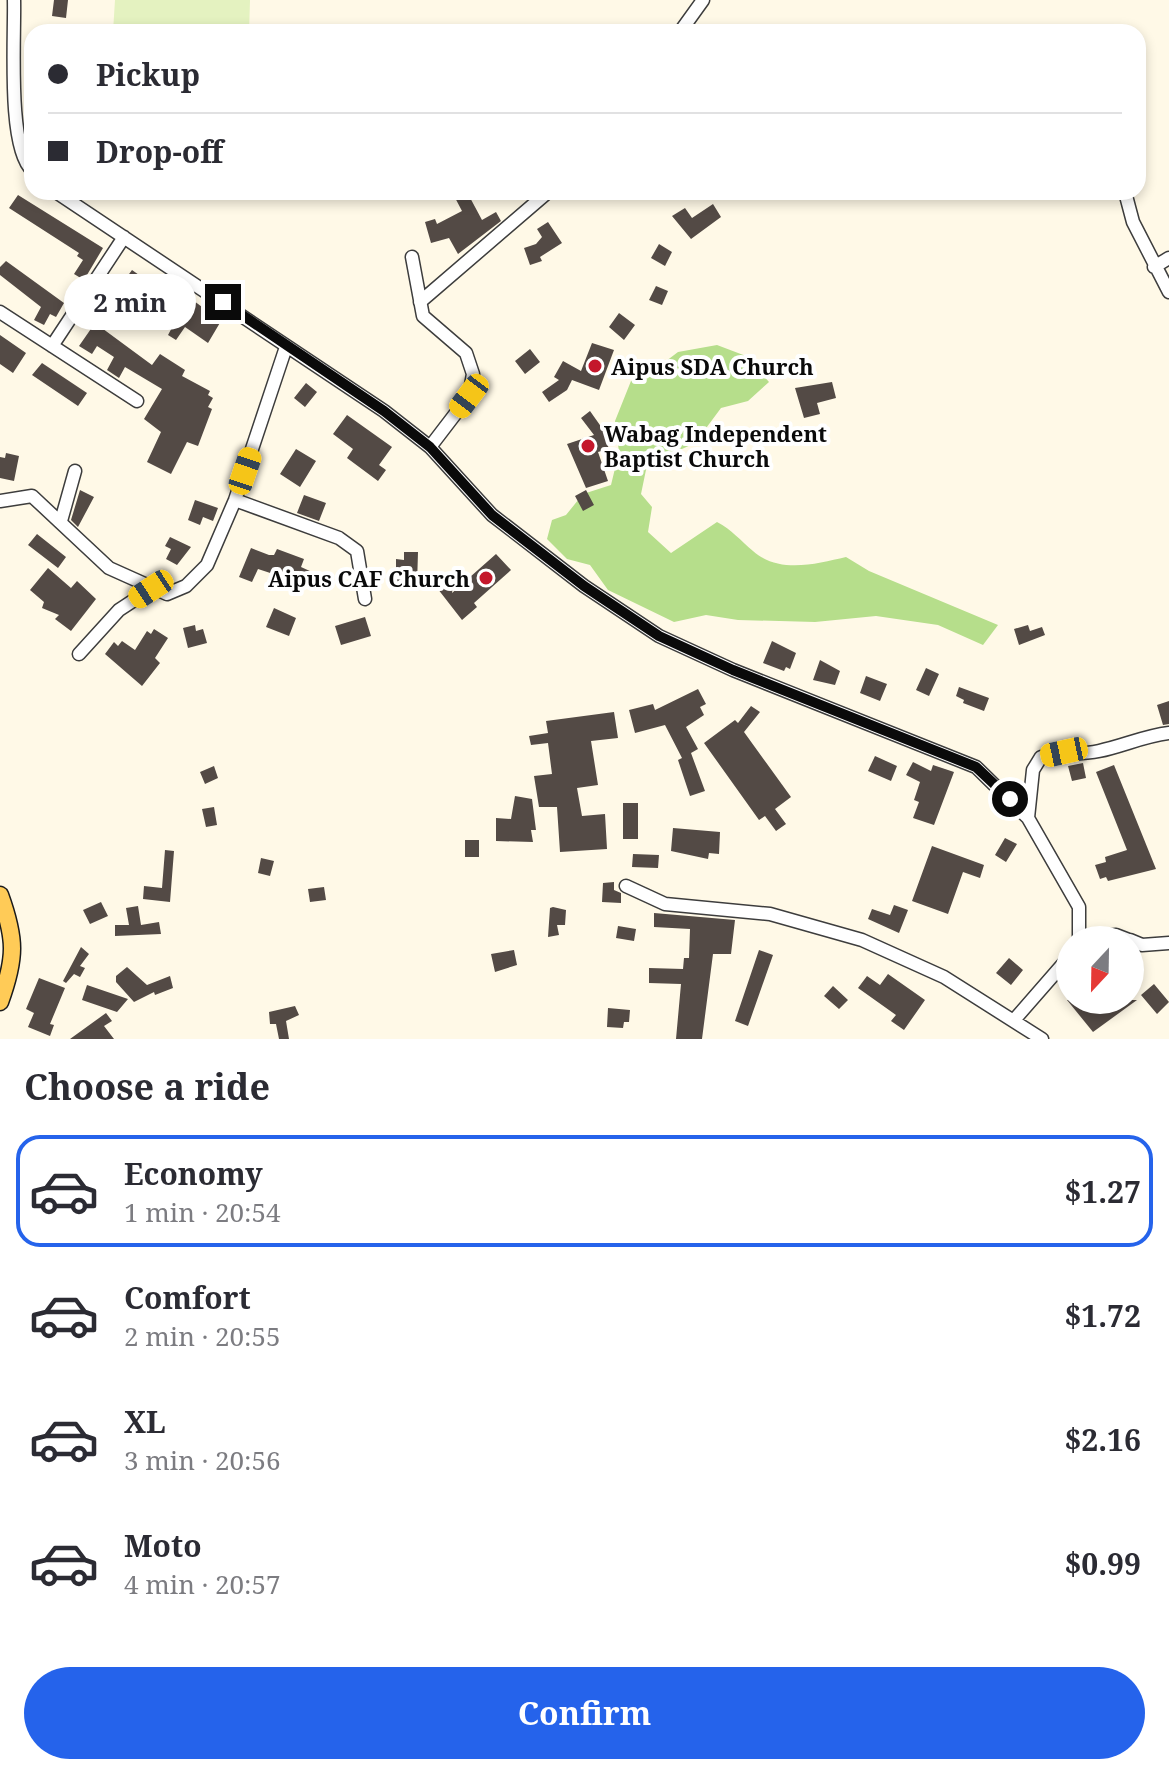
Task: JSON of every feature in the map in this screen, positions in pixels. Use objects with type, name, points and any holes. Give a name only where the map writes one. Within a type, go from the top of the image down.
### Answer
[{"type":"main road","points":[[0,895],[14,933],[8,981],[0,1002]]},
{"type":"street","points":[[14,0],[14,109],[24,163]]},
{"type":"street","points":[[686,24],[703,0]]},
{"type":"street","points":[[68,200],[384,411],[430,447],[492,515],[584,586],[659,636],[733,670],[976,767],[1028,818],[1079,907],[1080,926]]},
{"type":"street","points":[[420,302],[539,200]]},
{"type":"street","points":[[1127,200],[1133,222],[1169,292]]},
{"type":"street","points":[[52,346],[124,237]]},
{"type":"street","points":[[412,257],[423,316],[466,353],[473,374],[469,396],[430,447]]},
{"type":"street","points":[[1154,267],[1169,258]]},
{"type":"street","points":[[0,312],[137,401]]},
{"type":"street","points":[[2,499],[32,496],[109,568],[151,589],[167,594],[186,586],[207,565],[235,500],[286,347]]},
{"type":"street","points":[[61,521],[75,471]]},
{"type":"street","points":[[235,500],[339,538],[357,551],[365,599]]},
{"type":"street","points":[[79,654],[119,610],[151,589]]},
{"type":"street","points":[[1028,818],[1031,779],[1041,757],[1064,752],[1098,752],[1144,736],[1169,733]]},
{"type":"street","points":[[626,886],[665,904],[770,914],[862,940],[944,977],[1015,1019],[1042,1039]]},
{"type":"street","points":[[1144,945],[1169,943]]},
{"type":"street","points":[[1015,1019],[1056,972]]},
{"type":"green space","points":[[115,0],[250,0],[249,24],[114,24]]},
{"type":"green space","points":[[717,345],[746,356],[769,382],[748,401],[721,408],[695,443],[647,465],[641,494],[652,507],[648,532],[671,553],[717,522],[753,551],[774,563],[798,565],[846,557],[869,571],[998,625],[983,645],[938,625],[876,616],[815,622],[738,620],[706,615],[674,622],[608,590],[590,565],[567,559],[547,539],[552,520],[566,515],[583,494],[611,485],[619,452],[615,421],[631,381],[649,374],[678,352]]},
{"type":"building","points":[[54,0],[68,0],[66,18],[52,16]]},
{"type":"building","points":[[18,195],[103,248],[84,280],[74,274],[83,260],[77,256],[79,253],[9,208]]},
{"type":"building","points":[[456,200],[471,200],[482,220],[496,212],[501,221],[458,254],[449,238],[431,243],[425,222],[435,219],[437,224],[462,211]]},
{"type":"building","points":[[713,204],[721,217],[691,239],[672,216],[685,208],[692,218]]},
{"type":"building","points":[[548,222],[562,243],[540,257],[542,261],[530,265],[524,248],[536,244],[542,237],[537,229]]},
{"type":"building","points":[[659,244],[672,252],[665,266],[651,258]]},
{"type":"building","points":[[6,261],[64,303],[56,317],[50,314],[44,325],[34,320],[41,307],[0,275],[0,267]]},
{"type":"building","points":[[132,270],[188,310],[194,301],[221,321],[208,343],[185,327],[176,340],[168,335],[175,322],[121,285]]},
{"type":"building","points":[[656,286],[668,291],[662,305],[649,300]]},
{"type":"building","points":[[619,313],[635,325],[624,340],[609,327]]},
{"type":"building","points":[[95,323],[152,365],[160,354],[185,370],[182,376],[210,391],[208,395],[213,398],[208,407],[212,409],[198,446],[187,442],[171,474],[147,462],[161,432],[144,419],[162,389],[125,367],[119,378],[107,370],[114,357],[97,346],[92,354],[79,346]]},
{"type":"building","points":[[0,335],[26,353],[13,373],[0,364]]},
{"type":"building","points":[[592,343],[614,350],[599,390],[572,380],[567,390],[549,402],[542,392],[559,380],[554,377],[563,361],[581,371]]},
{"type":"building","points":[[530,349],[540,362],[525,374],[515,361]]},
{"type":"building","points":[[42,363],[87,393],[78,406],[32,375]]},
{"type":"building","points":[[832,382],[836,398],[817,403],[820,414],[804,418],[795,388]]},
{"type":"building","points":[[306,383],[317,392],[305,407],[294,398]]},
{"type":"building","points":[[590,411],[602,428],[611,455],[605,450],[598,452],[608,481],[586,488],[567,444],[594,435],[581,418]]},
{"type":"building","points":[[347,415],[392,447],[379,465],[386,470],[378,481],[347,458],[353,449],[333,434]]},
{"type":"building","points":[[296,449],[316,461],[300,487],[280,474]]},
{"type":"building","points":[[6,453],[19,456],[14,481],[0,478],[0,457],[5,458]]},
{"type":"building","points":[[80,490],[94,497],[78,527],[71,520]]},
{"type":"building","points":[[586,490],[594,505],[583,511],[575,496]]},
{"type":"building","points":[[304,495],[326,503],[319,521],[297,513]]},
{"type":"building","points":[[195,500],[218,508],[213,521],[203,517],[200,525],[188,520]]},
{"type":"building","points":[[37,534],[66,557],[58,568],[28,545]]},
{"type":"building","points":[[170,537],[191,547],[177,565],[166,559],[171,549],[165,546]]},
{"type":"building","points":[[251,548],[269,555],[274,555],[277,549],[304,559],[301,567],[312,572],[307,585],[258,569],[252,582],[239,577]]},
{"type":"building","points":[[404,552],[418,552],[417,585],[396,584],[396,559],[404,560]]},
{"type":"building","points":[[496,554],[511,570],[474,603],[477,607],[462,620],[434,584],[448,573],[454,581],[452,593]]},
{"type":"building","points":[[48,568],[71,588],[77,581],[96,599],[71,631],[55,619],[59,615],[42,608],[44,602],[30,590]]},
{"type":"building","points":[[274,608],[296,618],[289,636],[266,627]]},
{"type":"building","points":[[365,617],[371,636],[341,645],[335,626]]},
{"type":"building","points":[[195,625],[196,631],[203,629],[207,643],[188,648],[183,628]]},
{"type":"building","points":[[1028,625],[1030,631],[1042,627],[1045,635],[1019,645],[1014,629]]},
{"type":"building","points":[[154,629],[168,638],[155,658],[160,663],[142,686],[105,654],[114,642],[118,646],[122,641],[135,650],[147,631],[151,634]]},
{"type":"building","points":[[772,641],[796,653],[790,669],[786,667],[784,671],[763,663]]},
{"type":"building","points":[[820,660],[840,671],[835,685],[813,680]]},
{"type":"building","points":[[926,668],[939,674],[929,696],[916,690]]},
{"type":"building","points":[[866,676],[887,684],[880,701],[860,693]]},
{"type":"building","points":[[959,687],[989,698],[984,711],[963,703],[964,700],[956,696]]},
{"type":"building","points":[[698,689],[706,704],[700,707],[704,715],[686,727],[698,749],[691,753],[705,791],[690,796],[678,760],[682,758],[665,725],[635,733],[629,710],[653,704],[655,710]]},
{"type":"building","points":[[1169,701],[1169,724],[1163,725],[1157,705]]},
{"type":"building","points":[[751,706],[760,712],[744,732],[791,797],[775,809],[786,824],[776,831],[765,816],[759,820],[704,743],[735,720],[738,723]]},
{"type":"building","points":[[614,712],[618,738],[591,741],[598,785],[577,788],[582,816],[605,814],[607,849],[560,852],[557,807],[539,807],[534,776],[552,774],[548,743],[531,745],[529,736],[548,733],[546,721]]},
{"type":"building","points":[[875,756],[897,766],[891,781],[868,771]]},
{"type":"building","points":[[913,762],[931,771],[933,765],[954,772],[934,825],[913,818],[919,802],[914,800],[920,782],[906,775]]},
{"type":"building","points":[[1083,763],[1086,778],[1072,781],[1068,766]]},
{"type":"building","points":[[1114,765],[1156,869],[1108,881],[1106,877],[1100,879],[1095,865],[1106,862],[1105,857],[1127,850],[1096,772]]},
{"type":"building","points":[[214,766],[218,778],[205,784],[200,772]]},
{"type":"building","points":[[515,796],[532,799],[536,830],[531,830],[533,842],[496,841],[496,818],[511,819]]},
{"type":"building","points":[[623,803],[638,803],[638,839],[623,839]]},
{"type":"building","points":[[214,807],[217,825],[206,827],[202,809]]},
{"type":"building","points":[[673,828],[720,832],[719,854],[709,853],[708,859],[671,851]]},
{"type":"building","points":[[1005,838],[1017,844],[1006,862],[995,855]]},
{"type":"building","points":[[465,840],[479,840],[479,857],[465,857]]},
{"type":"building","points":[[932,846],[984,865],[980,878],[963,872],[948,914],[912,901]]},
{"type":"building","points":[[165,850],[174,851],[170,902],[143,899],[144,886],[162,888]]},
{"type":"building","points":[[633,854],[659,855],[658,868],[632,867]]},
{"type":"building","points":[[261,858],[274,861],[270,876],[258,873]]},
{"type":"building","points":[[614,882],[614,890],[621,893],[621,903],[602,902],[603,883]]},
{"type":"building","points":[[324,887],[326,900],[310,902],[308,889]]},
{"type":"building","points":[[101,902],[108,916],[90,924],[83,910]]},
{"type":"building","points":[[894,905],[908,910],[899,933],[868,919],[872,909],[890,915]]},
{"type":"building","points":[[138,906],[141,925],[159,922],[161,934],[115,936],[115,925],[129,925],[126,908]]},
{"type":"building","points":[[550,908],[566,910],[565,925],[557,925],[559,935],[548,937]]},
{"type":"building","points":[[654,913],[735,920],[731,954],[713,954],[702,1039],[676,1039],[681,984],[649,983],[649,968],[683,969],[684,958],[689,958],[690,929],[654,927]]},
{"type":"building","points":[[618,926],[636,929],[634,941],[616,938]]},
{"type":"building","points":[[81,947],[89,954],[80,966],[85,968],[80,977],[74,974],[66,983],[63,981]]},
{"type":"building","points":[[514,950],[517,965],[495,972],[491,954]]},
{"type":"building","points":[[759,950],[773,955],[748,1026],[735,1021]]},
{"type":"building","points":[[1009,958],[1023,970],[1011,985],[996,973]]},
{"type":"building","points":[[127,967],[147,985],[170,976],[173,988],[155,995],[154,992],[134,1002],[116,982],[116,976]]},
{"type":"building","points":[[888,974],[925,1000],[904,1030],[891,1021],[896,1015],[858,988],[867,976],[880,985]]},
{"type":"building","points":[[39,978],[65,988],[50,1024],[54,1025],[50,1036],[28,1027],[34,1013],[26,1009]]},
{"type":"building","points":[[1154,984],[1169,1002],[1157,1014],[1144,999],[1144,992]]},
{"type":"building","points":[[87,985],[128,999],[117,1012],[82,1000]]},
{"type":"building","points":[[833,986],[848,1000],[839,1009],[824,996]]},
{"type":"building","points":[[295,1006],[299,1015],[286,1021],[289,1039],[279,1039],[276,1024],[270,1024],[269,1012]]},
{"type":"building","points":[[608,1008],[630,1010],[629,1022],[624,1022],[623,1028],[607,1027]]},
{"type":"building","points":[[106,1013],[112,1021],[104,1026],[114,1039],[70,1039]]},
{"type":"building","points":[[1078,1014],[1118,1014],[1093,1032]]},
{"type":"place","name":"Aipus SDA Church","points":[[595,366]]},
{"type":"place","name":"Wabag Independent Baptist Church","points":[[588,446]]},
{"type":"place","name":"Aipus CAF Church","points":[[486,578]]},
{"type":"route","points":[[223,302],[384,411],[430,447],[492,515],[584,586],[659,636],[733,670],[976,767],[1010,799]]}]
